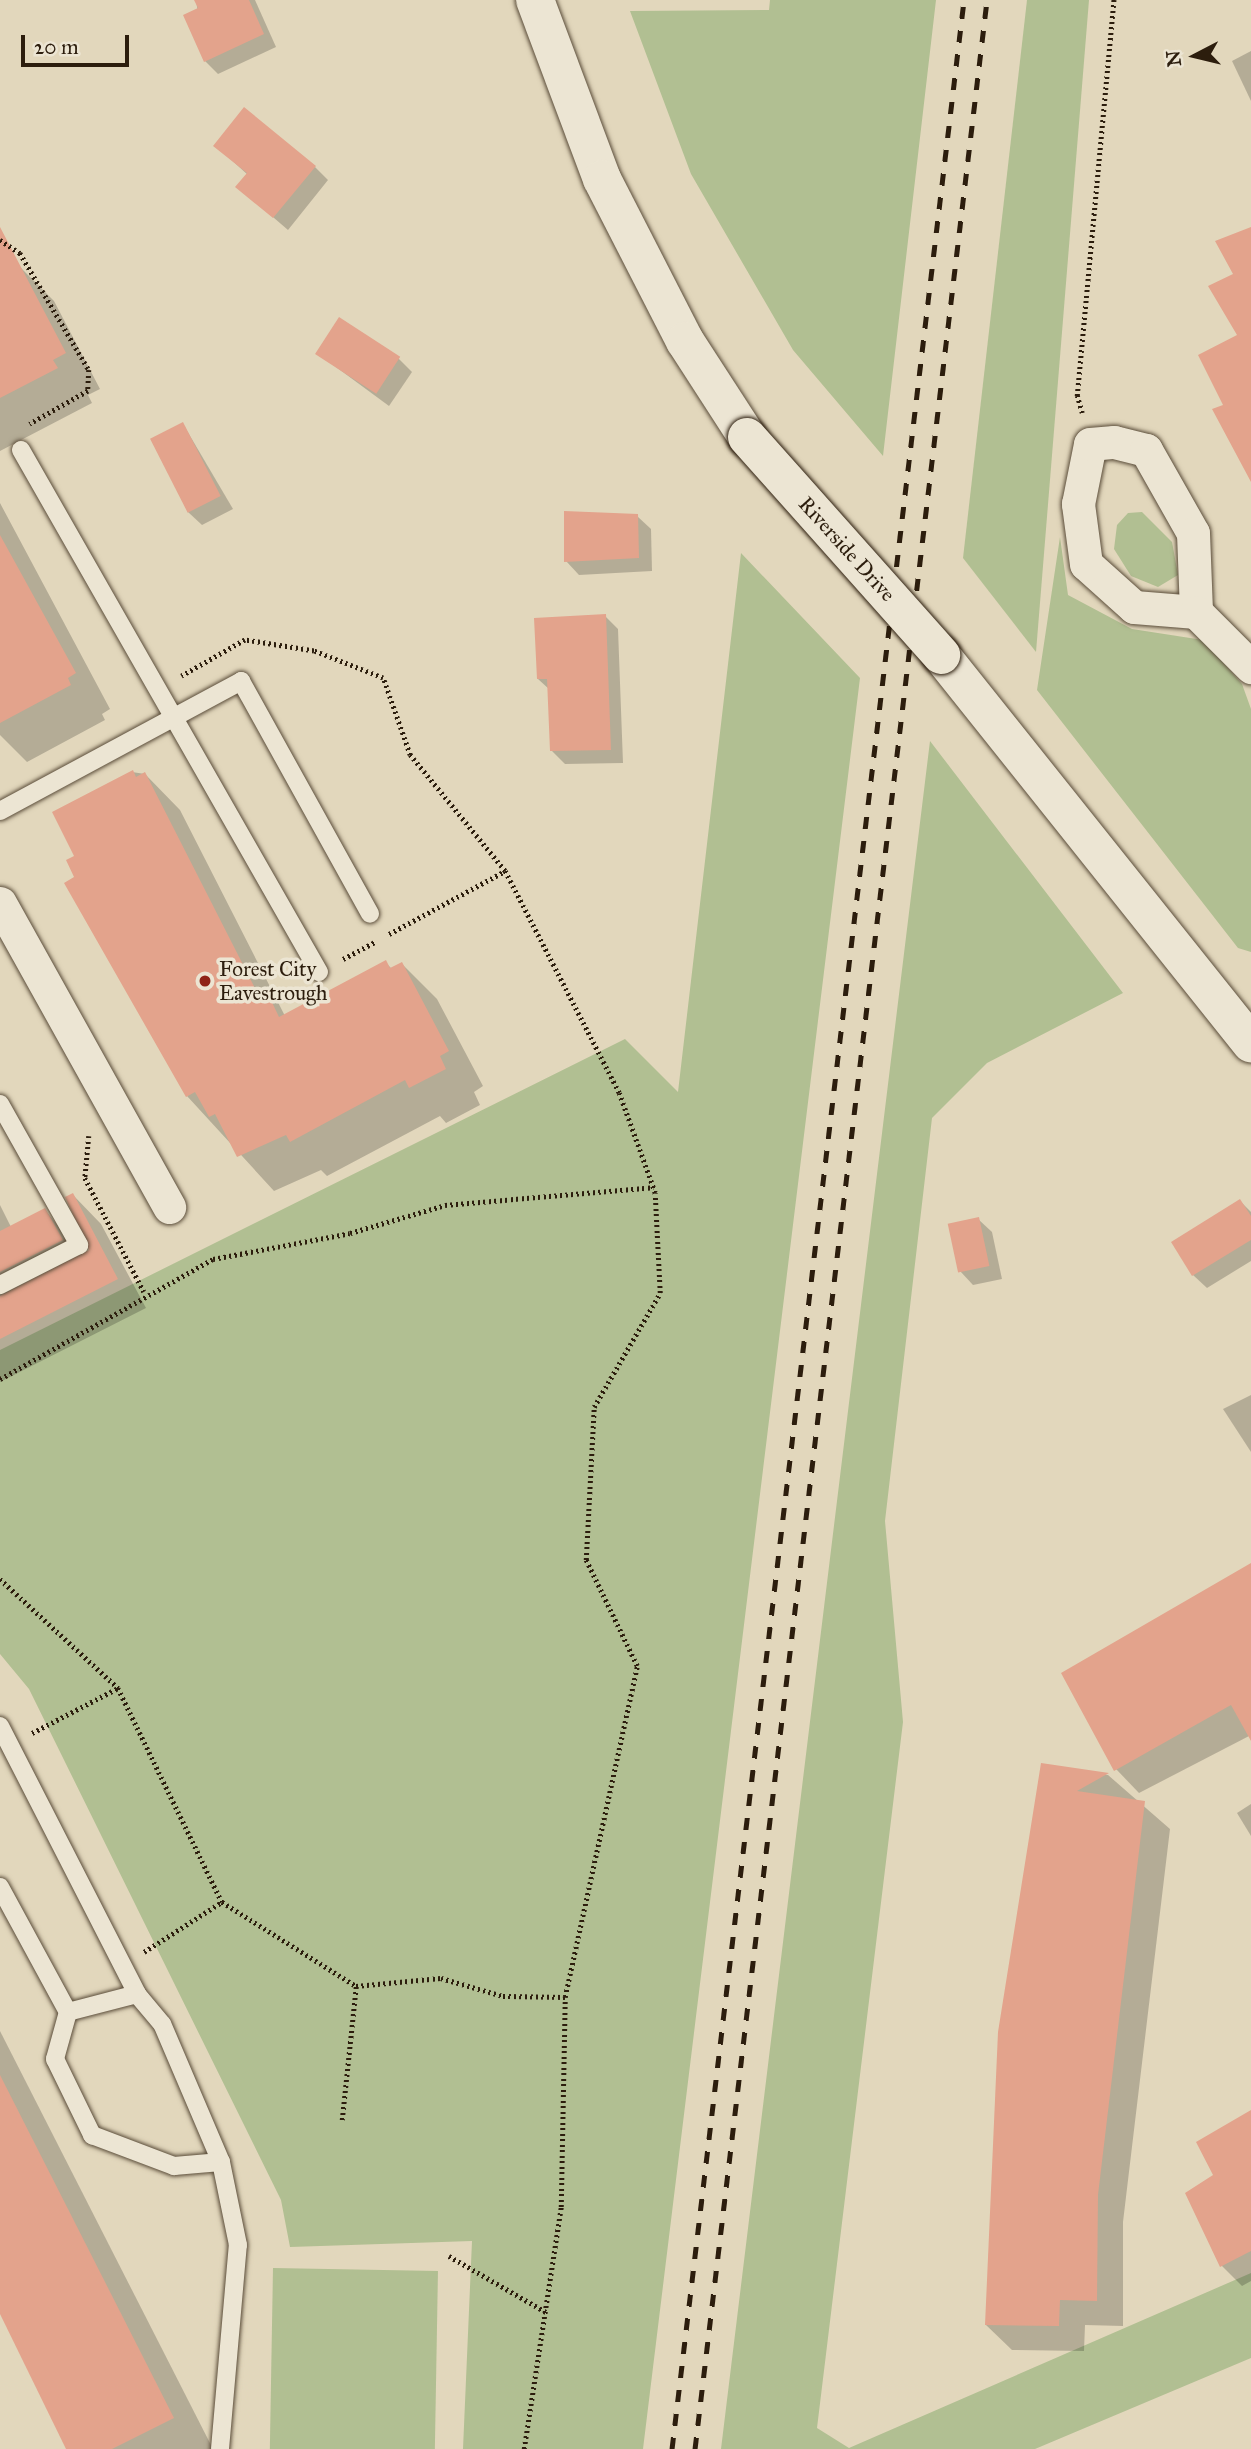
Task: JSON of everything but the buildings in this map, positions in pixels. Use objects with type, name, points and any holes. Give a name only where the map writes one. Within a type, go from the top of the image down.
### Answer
[{"type":"main road","name":"Riverside Drive","points":[[535,0],[602,179],[685,341],[747,438],[964,686],[1251,1043]]},
{"type":"street","points":[[1196,612],[1193,534],[1146,450],[1114,442],[1090,444],[1078,504],[1086,564],[1134,607],[1196,612],[1251,667]]},
{"type":"street","points":[[0,903],[169,1207]]},
{"type":"lane","points":[[21,450],[155,691],[319,972]]},
{"type":"lane","points":[[0,811],[241,681],[370,914]]},
{"type":"lane","points":[[0,1104],[79,1245],[0,1286]]},
{"type":"lane","points":[[0,1726],[137,1994],[162,2024],[221,2162],[238,2245],[220,2449]]},
{"type":"lane","points":[[0,1887],[68,2012],[55,2059],[92,2135],[174,2166],[221,2162]]},
{"type":"lane","points":[[68,2012],[137,1994]]},
{"type":"path","points":[[1090,444],[1077,396],[1114,0]]},
{"type":"path","points":[[0,240],[20,253],[89,370],[88,391],[12,435],[21,450]]},
{"type":"path","points":[[155,691],[245,640],[314,651],[383,678],[410,755],[505,872],[619,1093],[653,1187],[660,1293],[594,1407],[586,1560],[636,1666],[565,1997],[561,2207],[524,2449]]},
{"type":"path","points":[[319,972],[505,872]]},
{"type":"path","points":[[96,1076],[85,1178],[144,1292]]},
{"type":"path","points":[[0,1379],[144,1292],[213,1259],[350,1233],[444,1205],[653,1187]]},
{"type":"path","points":[[0,1578],[118,1688],[222,1902],[356,1986],[441,1978],[503,1996],[565,1997]]},
{"type":"path","points":[[9,1745],[118,1688]]},
{"type":"path","points":[[122,1965],[222,1902]]},
{"type":"path","points":[[342,2120],[356,1986]]},
{"type":"path","points":[[449,2256],[546,2312]]},
{"type":"green space","points":[[770,0],[936,0],[883,456],[793,350],[691,174],[630,11],[769,10]]},
{"type":"green space","points":[[1027,0],[1089,0],[1036,652],[963,558]]},
{"type":"green space","points":[[1142,512],[1172,542],[1178,575],[1158,587],[1131,576],[1114,549],[1117,525],[1128,513]]},
{"type":"green space","points":[[1060,537],[1068,595],[1132,629],[1203,640],[1242,684],[1251,709],[1251,952],[1238,948],[1037,690]]},
{"type":"green space","points":[[741,553],[860,678],[643,2449],[463,2449],[472,2241],[290,2247],[281,2200],[29,1689],[0,1654],[0,1350],[625,1039],[678,1092]]},
{"type":"green space","points":[[930,741],[1123,993],[987,1063],[932,1118],[885,1521],[903,1722],[817,2428],[849,2448],[1251,2273],[1251,2358],[1035,2449],[721,2449]]},
{"type":"green space","points":[[273,2268],[438,2271],[435,2449],[270,2449]]},
{"type":"railway","points":[[672,2449],[964,0]]},
{"type":"railway","points":[[695,2449],[987,0]]},
{"type":"place","name":"Forest City Eavestrough","points":[[205,981]]}]
